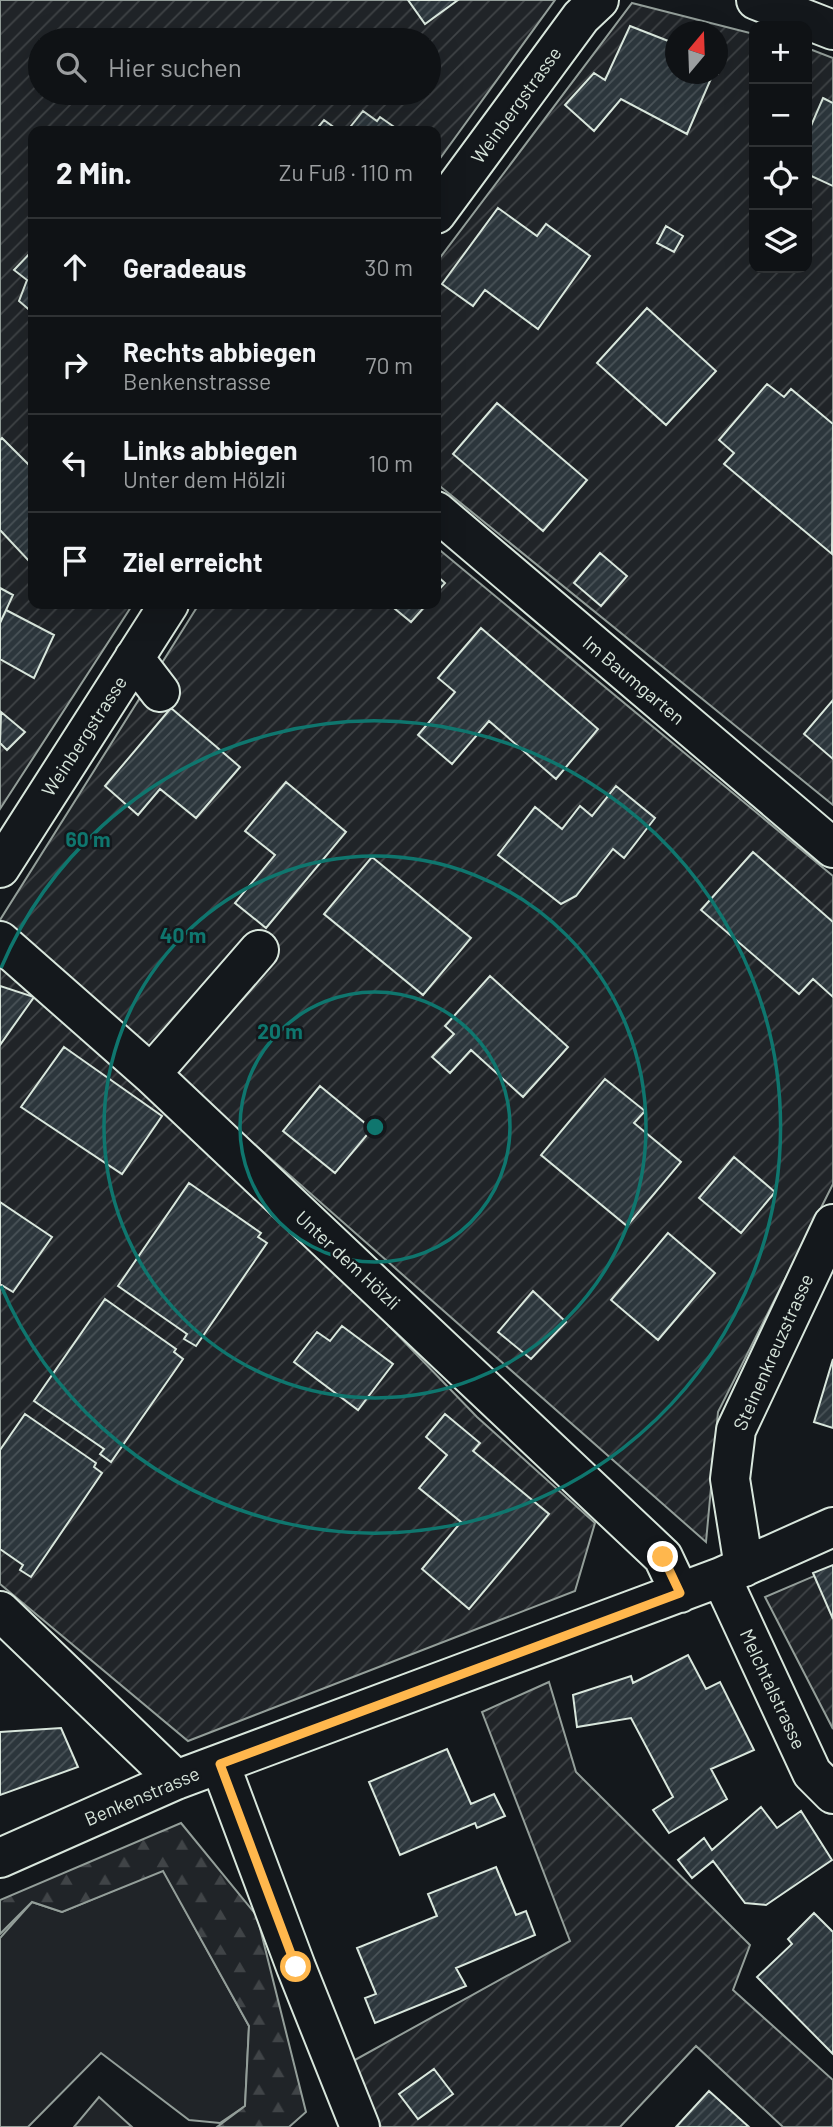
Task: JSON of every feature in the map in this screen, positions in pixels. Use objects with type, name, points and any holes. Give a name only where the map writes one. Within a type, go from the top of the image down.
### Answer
[{"type":"street","points":[[756,0],[833,30]]},
{"type":"street","name":"Weinbergstrasse","points":[[441,205],[580,6]]},
{"type":"street","name":"Im Baumgarten","points":[[441,515],[830,838]]},
{"type":"street","name":"Weinbergstrasse","points":[[0,868],[166,609]]},
{"type":"street","points":[[134,658],[160,692]]},
{"type":"street","name":"Unter dem Hölzli","points":[[0,941],[151,1074],[663,1557],[680,1593]]},
{"type":"street","points":[[151,1074],[259,950]]},
{"type":"street","name":"Steinenkreuzstrasse","points":[[733,1572],[730,1479],[736,1430],[833,1224]]},
{"type":"street","name":"Benkenstrasse","points":[[0,1858],[176,1780],[680,1593],[833,1527]]},
{"type":"street","name":"Melchtalstrasse","points":[[733,1572],[812,1773],[833,1794]]},
{"type":"street","points":[[0,1611],[176,1780]]},
{"type":"street","points":[[220,1764],[296,1967],[360,2127]]},
{"type":"green space","points":[[0,0],[555,0],[441,157],[441,126],[28,126],[28,609],[130,609],[0,809]]},
{"type":"green space","points":[[632,3],[703,21],[665,21],[665,84],[728,84],[728,27],[749,33],[749,273],[812,273],[812,50],[833,58],[833,805],[441,487],[441,256]]},
{"type":"green space","points":[[441,551],[833,876],[833,1184],[718,1412],[706,1542],[0,920],[196,609],[441,609]]},
{"type":"green space","points":[[0,950],[187,1117],[477,1417],[595,1523],[575,1591],[188,1741],[0,1584]]},
{"type":"green space","points":[[833,1568],[833,1729],[765,1597]]},
{"type":"green space","points":[[549,1682],[576,1772],[750,1945],[733,1990],[833,2080],[833,2127],[783,2127],[696,2046],[620,2127],[381,2127],[353,2061],[570,1941],[482,1712]]},
{"type":"green space","points":[[181,1823],[257,1916],[306,2112],[289,2127],[217,2127],[245,2106],[249,2026],[163,1871],[62,1912],[32,1902],[0,1934],[0,1900]]},
{"type":"green space","points":[[163,1870],[249,2026],[245,2106],[220,2123],[189,2120],[101,2053],[28,2127],[0,2127],[0,1938],[32,1902],[62,1912]]},
{"type":"green space","points":[[99,2097],[132,2127],[74,2127]]},
{"type":"building","points":[[408,0],[458,0],[425,24]]},
{"type":"building","points":[[630,26],[665,40],[665,84],[709,84],[687,134],[621,99],[594,131],[565,105],[594,73],[605,80]]},
{"type":"building","points":[[823,98],[833,103],[833,186],[812,176],[812,123]]},
{"type":"building","points":[[363,111],[377,121],[380,117],[393,126],[351,126]]},
{"type":"building","points":[[324,120],[332,126],[319,126]]},
{"type":"building","points":[[498,208],[537,236],[546,224],[590,256],[538,329],[485,290],[473,306],[442,284]]},
{"type":"building","points":[[666,226],[683,236],[674,252],[657,243]]},
{"type":"building","points":[[28,255],[28,309],[19,301],[27,280],[14,270]]},
{"type":"building","points":[[647,308],[716,371],[666,425],[597,363]]},
{"type":"building","points":[[767,384],[784,397],[791,389],[833,424],[832,554],[724,464],[734,453],[719,440]]},
{"type":"building","points":[[497,403],[587,480],[543,531],[453,454]]},
{"type":"building","points":[[2,438],[28,464],[28,560],[0,530]]},
{"type":"building","points":[[600,553],[627,576],[601,606],[574,583]]},
{"type":"building","points":[[0,588],[13,595],[0,623]]},
{"type":"building","points":[[395,609],[423,609],[411,622]]},
{"type":"building","points":[[6,610],[54,635],[34,678],[0,659],[0,623]]},
{"type":"building","points":[[481,628],[598,729],[556,779],[489,721],[452,764],[418,735],[455,692],[438,678]]},
{"type":"building","points":[[833,700],[833,759],[804,734]]},
{"type":"building","points":[[171,708],[240,767],[196,818],[160,789],[138,815],[105,786]]},
{"type":"building","points":[[1,712],[25,732],[7,750],[0,743]]},
{"type":"building","points":[[286,782],[346,832],[266,928],[235,903],[275,855],[245,831]]},
{"type":"building","points":[[616,786],[655,818],[624,858],[613,849],[576,896],[561,904],[498,855],[535,807],[562,829],[580,806],[592,816]]},
{"type":"building","points":[[753,852],[833,922],[833,997],[813,979],[799,994],[701,910]]},
{"type":"building","points":[[372,857],[471,938],[423,995],[324,914]]},
{"type":"building","points":[[490,976],[568,1047],[523,1097],[471,1050],[450,1073],[432,1057],[454,1034],[445,1026]]},
{"type":"building","points":[[0,986],[34,997],[0,1045]]},
{"type":"building","points":[[64,1047],[162,1116],[122,1174],[21,1107]]},
{"type":"building","points":[[605,1079],[645,1111],[634,1123],[681,1162],[627,1226],[541,1155]]},
{"type":"building","points":[[320,1086],[372,1129],[335,1173],[283,1131]]},
{"type":"building","points":[[734,1157],[775,1192],[741,1233],[699,1198]]},
{"type":"building","points":[[189,1183],[261,1233],[258,1237],[267,1243],[196,1346],[184,1339],[187,1334],[118,1286]]},
{"type":"building","points":[[0,1202],[52,1237],[13,1292],[0,1284]]},
{"type":"building","points":[[668,1233],[715,1273],[658,1340],[611,1300]]},
{"type":"building","points":[[533,1291],[566,1322],[531,1359],[498,1332]]},
{"type":"building","points":[[105,1299],[176,1349],[174,1352],[183,1359],[111,1462],[100,1454],[104,1449],[34,1401]]},
{"type":"building","points":[[342,1326],[393,1364],[358,1410],[294,1362],[317,1332],[330,1341]]},
{"type":"building","points":[[833,1359],[833,1428],[814,1422]]},
{"type":"building","points":[[25,1414],[96,1463],[94,1467],[102,1473],[31,1577],[20,1570],[23,1565],[0,1549],[0,1450]]},
{"type":"building","points":[[445,1414],[480,1443],[473,1451],[549,1514],[469,1609],[422,1569],[461,1522],[419,1488],[447,1455],[426,1437]]},
{"type":"building","points":[[833,1565],[833,1619],[813,1573]]},
{"type":"building","points":[[688,1655],[706,1689],[720,1682],[754,1750],[711,1769],[727,1799],[669,1833],[653,1810],[673,1797],[631,1718],[577,1727],[573,1695],[631,1676],[633,1683]]},
{"type":"building","points":[[61,1728],[78,1767],[0,1795],[0,1732]]},
{"type":"building","points":[[447,1749],[471,1804],[494,1794],[505,1816],[477,1828],[475,1823],[400,1855],[369,1782]]},
{"type":"building","points":[[761,1807],[777,1828],[801,1811],[832,1860],[766,1905],[745,1903],[713,1861],[692,1878],[678,1860],[704,1838],[712,1850]]},
{"type":"building","points":[[496,1867],[516,1915],[526,1911],[535,1935],[456,1968],[466,1986],[375,2023],[365,1998],[376,1994],[357,1948],[437,1916],[428,1894]]},
{"type":"building","points":[[814,1913],[833,1932],[833,2054],[757,1977],[792,1944],[788,1939]]},
{"type":"building","points":[[434,2069],[453,2094],[418,2119],[399,2094]]},
{"type":"building","points":[[709,2091],[749,2127],[676,2127]]},
{"type":"route","points":[[296,1967],[220,1764],[680,1593],[663,1557]]}]
